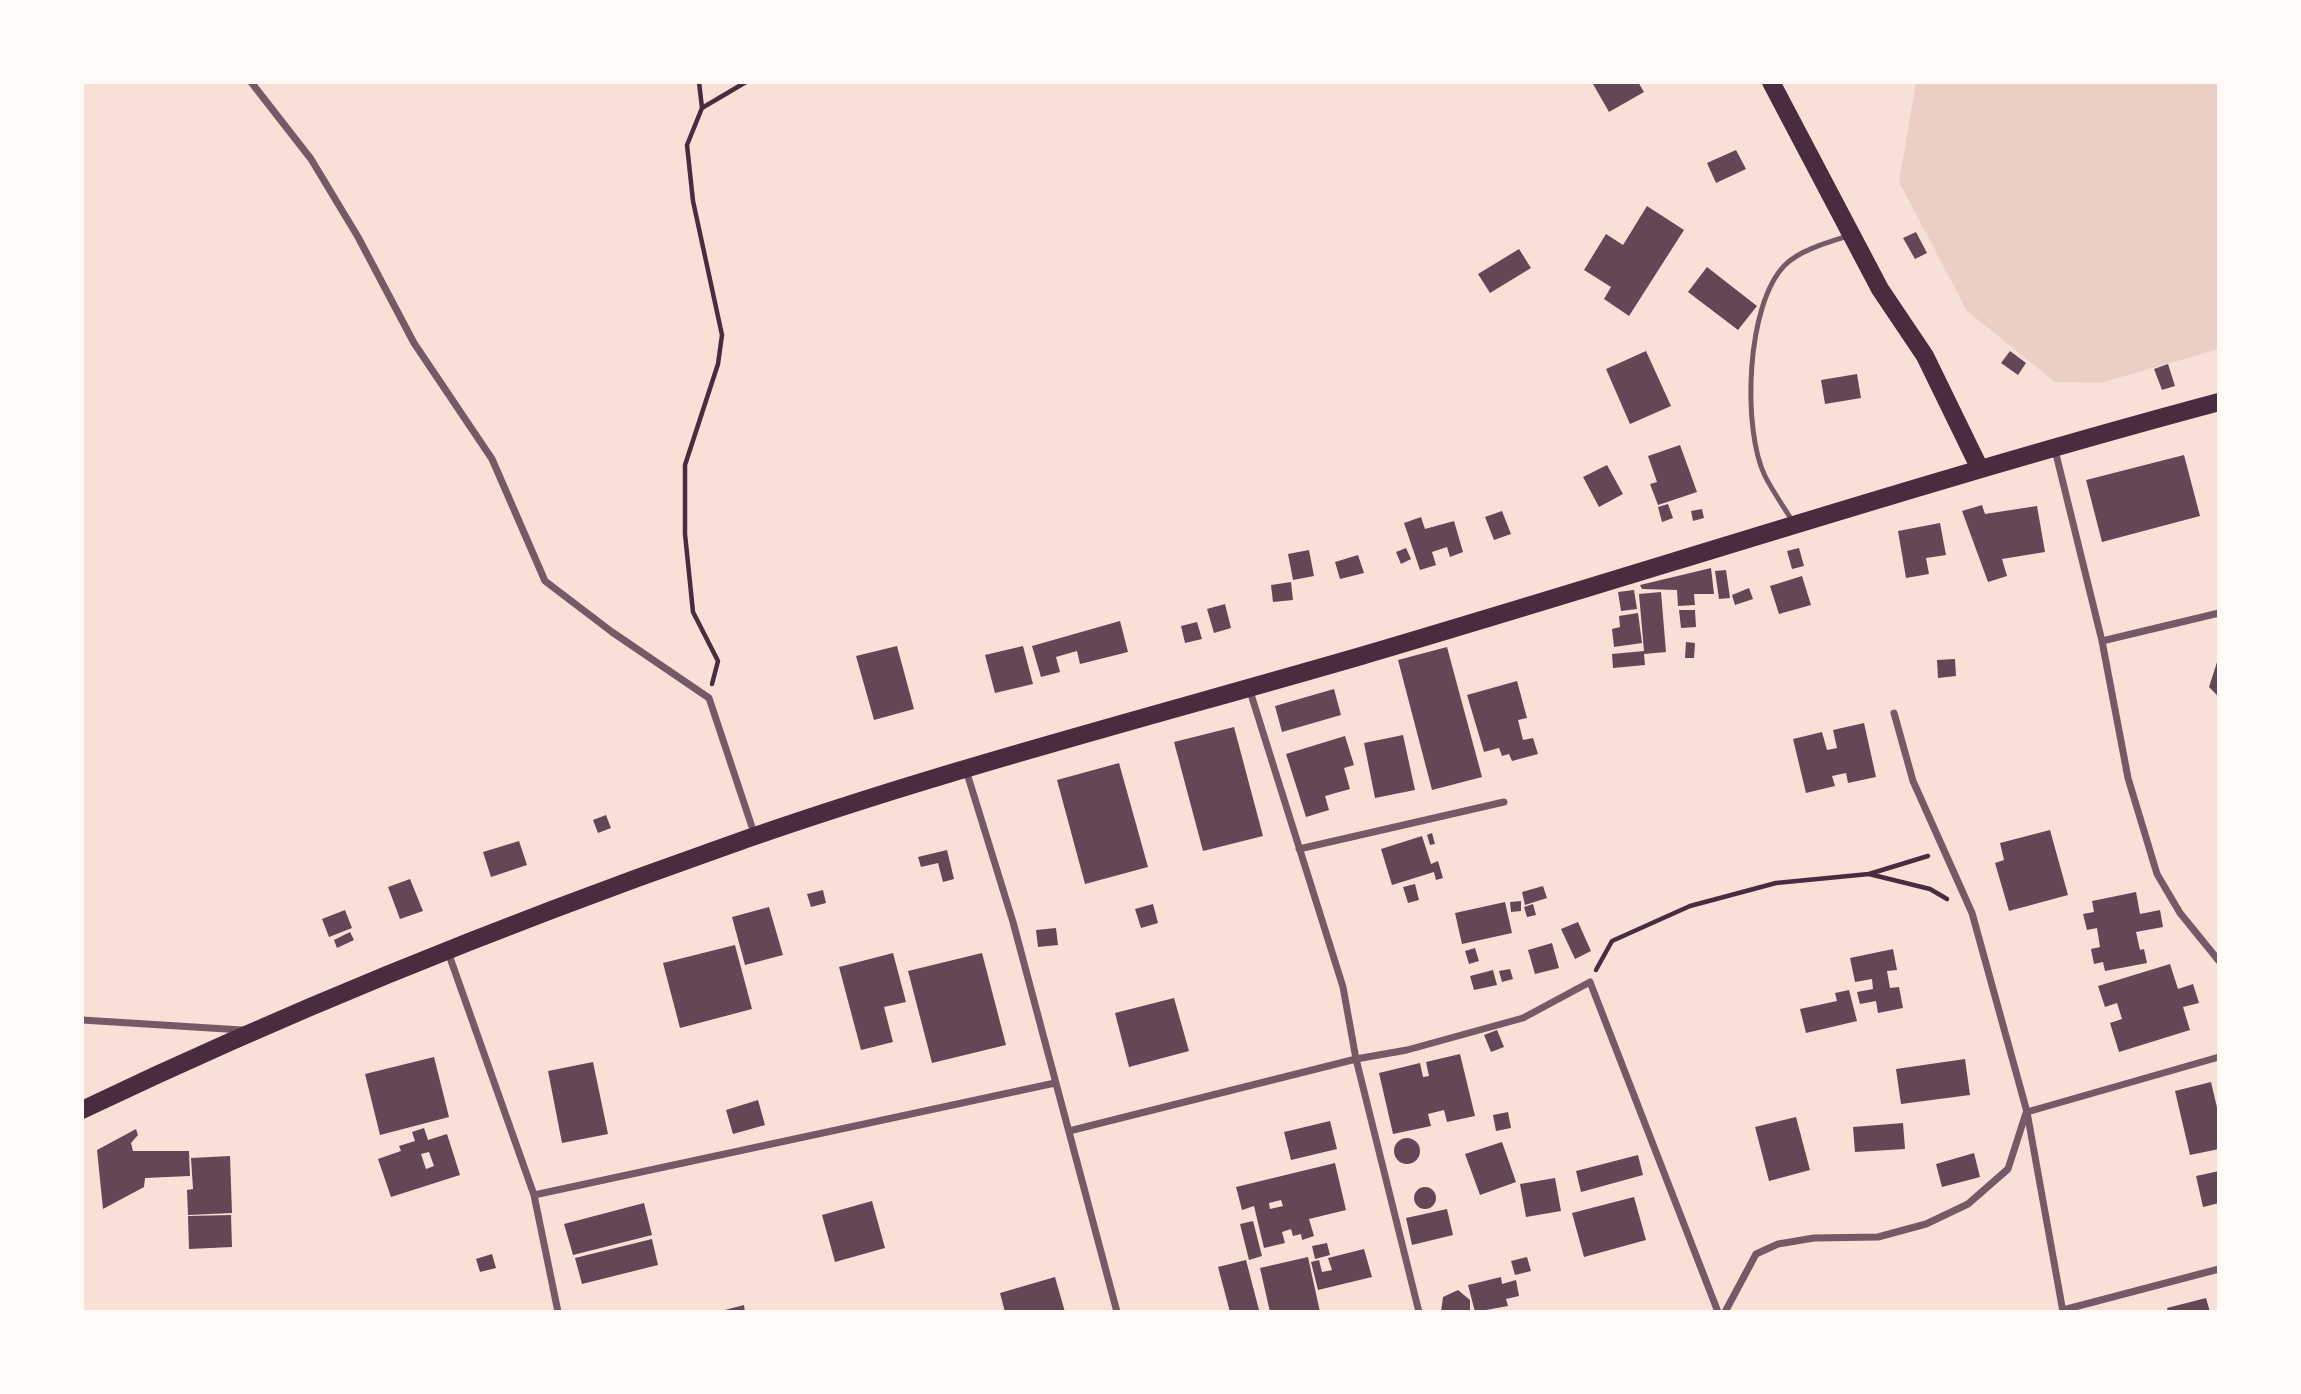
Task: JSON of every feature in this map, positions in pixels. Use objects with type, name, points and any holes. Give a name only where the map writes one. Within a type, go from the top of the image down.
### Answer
[{"type":"main road","points":[[1771,82],[1850,236],[1880,289],[1925,356],[1980,469]]},
{"type":"main road","points":[[82,1110],[448,950],[755,836],[966,769],[1599,586],[2054,446],[2219,402]]},
{"type":"street","points":[[251,82],[312,159],[358,237],[414,343],[492,459],[545,581],[612,632],[709,698],[755,836]]},
{"type":"street","points":[[2054,446],[2102,641],[2128,778],[2157,874],[2180,913],[2219,961]]},
{"type":"street","points":[[2102,641],[2219,612]]},
{"type":"street","points":[[1249,686],[1343,987],[1356,1059],[1419,1312]]},
{"type":"street","points":[[1894,713],[1913,781],[1972,913],[2027,1112],[2063,1311],[2219,1269]]},
{"type":"street","points":[[966,769],[1013,922],[1117,1312]]},
{"type":"street","points":[[1299,849],[1504,802]]},
{"type":"street","points":[[448,950],[534,1195],[558,1312]]},
{"type":"street","points":[[1069,1131],[1356,1059],[1407,1050],[1523,1017],[1590,982],[1717,1312]]},
{"type":"street","points":[[82,1020],[259,1032]]},
{"type":"street","points":[[2027,1112],[2219,1058]]},
{"type":"street","points":[[534,1195],[1055,1083]]},
{"type":"street","points":[[1725,1312],[1756,1254],[1778,1244],[1814,1238],[1878,1237],[1926,1224],[1968,1204],[2008,1169],[2027,1112]]},
{"type":"lane","points":[[1795,525],[1764,475],[1750,416],[1750,380],[1756,334],[1768,294],[1785,264],[1820,245],[1850,236]]},
{"type":"path","points":[[699,82],[702,108],[687,145],[693,201],[722,335],[718,363],[685,465],[685,520],[693,612],[718,661],[709,698]]},
{"type":"path","points":[[702,108],[746,82]]},
{"type":"path","points":[[1590,982],[1612,942],[1690,906],[1776,883],[1869,874],[1946,850]]},
{"type":"path","points":[[1869,874],[1930,890],[1972,913]]},
{"type":"shaded area","points":[[1916,82],[2219,82],[2219,349],[2100,383],[2055,382],[1967,311],[1899,182]]},
{"type":"building","points":[[1638,82],[1644,92],[1609,112],[1593,84]]},
{"type":"building","points":[[1736,150],[1746,169],[1716,183],[1707,163]]},
{"type":"building","points":[[1647,206],[1684,230],[1629,316],[1604,299],[1611,287],[1584,270],[1606,234],[1623,245]]},
{"type":"building","points":[[1916,232],[1927,253],[1915,259],[1903,238]]},
{"type":"building","points":[[1519,249],[1531,268],[1490,293],[1478,274]]},
{"type":"building","points":[[1707,267],[1757,306],[1738,330],[1688,292]]},
{"type":"building","points":[[1646,351],[1671,406],[1630,424],[1606,369]]},
{"type":"building","points":[[2010,351],[2026,363],[2018,375],[2001,363]]},
{"type":"building","points":[[2168,364],[2175,386],[2162,390],[2154,369]]},
{"type":"building","points":[[1857,374],[1861,398],[1825,404],[1821,380]]},
{"type":"building","points":[[1680,445],[1697,492],[1658,505],[1650,484],[1657,482],[1648,456]]},
{"type":"building","points":[[2184,455],[2200,516],[2102,542],[2086,480]]},
{"type":"building","points":[[1607,465],[1623,494],[1599,507],[1583,477]]},
{"type":"building","points":[[1668,504],[1673,518],[1662,522],[1658,507]]},
{"type":"building","points":[[1982,505],[1985,514],[2037,506],[2045,552],[2002,559],[2007,576],[1988,582],[1962,511]]},
{"type":"building","points":[[1702,509],[1704,518],[1693,521],[1691,511]]},
{"type":"building","points":[[1502,511],[1511,534],[1494,540],[1485,517]]},
{"type":"building","points":[[1421,517],[1425,529],[1454,521],[1463,552],[1450,557],[1447,547],[1432,552],[1436,565],[1420,570],[1404,523]]},
{"type":"building","points":[[1940,523],[1946,555],[1926,558],[1929,574],[1906,578],[1898,531]]},
{"type":"building","points":[[1406,548],[1411,559],[1401,564],[1396,552]]},
{"type":"building","points":[[1799,548],[1804,566],[1792,569],[1787,551]]},
{"type":"building","points":[[1309,550],[1314,576],[1293,580],[1288,554]]},
{"type":"building","points":[[1358,555],[1364,573],[1340,579],[1335,562]]},
{"type":"building","points":[[1711,568],[1714,594],[1694,594],[1695,605],[1678,606],[1677,590],[1642,589],[1640,585]]},
{"type":"building","points":[[1726,570],[1730,598],[1719,599],[1715,571]]},
{"type":"building","points":[[1802,576],[1811,605],[1779,614],[1770,586]]},
{"type":"building","points":[[1291,582],[1293,600],[1273,602],[1271,585]]},
{"type":"building","points":[[1749,588],[1753,599],[1735,605],[1732,595]]},
{"type":"building","points":[[1634,590],[1637,609],[1621,611],[1618,592]]},
{"type":"building","points":[[1661,592],[1666,652],[1644,654],[1645,665],[1613,668],[1612,654],[1644,651],[1639,594]]},
{"type":"building","points":[[1225,604],[1231,628],[1214,633],[1207,609]]},
{"type":"building","points":[[1679,610],[1695,610],[1696,627],[1681,628]]},
{"type":"building","points":[[1638,613],[1642,643],[1614,647],[1612,629],[1620,627],[1619,616]]},
{"type":"building","points":[[1120,621],[1128,652],[1080,664],[1077,651],[1056,657],[1060,672],[1041,677],[1032,646]]},
{"type":"building","points":[[1197,622],[1202,639],[1185,643],[1181,626]]},
{"type":"building","points":[[1686,642],[1695,643],[1694,658],[1685,658]]},
{"type":"building","points":[[897,646],[914,709],[874,720],[856,656]]},
{"type":"building","points":[[1023,646],[1033,684],[995,693],[985,655]]},
{"type":"building","points":[[1447,647],[1482,777],[1432,790],[1398,660]]},
{"type":"building","points":[[2219,656],[2219,697],[2209,687]]},
{"type":"building","points":[[1955,659],[1956,676],[1938,678],[1937,660]]},
{"type":"building","points":[[1517,681],[1527,718],[1518,720],[1523,740],[1533,738],[1538,754],[1512,761],[1509,754],[1502,756],[1499,748],[1484,752],[1467,695]]},
{"type":"building","points":[[1334,689],[1341,715],[1282,732],[1275,706]]},
{"type":"building","points":[[1864,723],[1876,777],[1848,783],[1846,773],[1832,776],[1835,786],[1806,793],[1793,739],[1822,732],[1827,750],[1837,748],[1833,730]]},
{"type":"building","points":[[1234,727],[1263,836],[1203,851],[1174,742]]},
{"type":"building","points":[[1403,735],[1415,790],[1375,798],[1364,743]]},
{"type":"building","points":[[1345,736],[1354,765],[1344,768],[1350,789],[1325,796],[1329,810],[1306,817],[1286,754]]},
{"type":"building","points":[[1119,763],[1148,867],[1085,884],[1057,780]]},
{"type":"building","points":[[606,815],[611,828],[598,833],[593,820]]},
{"type":"building","points":[[2050,830],[2068,895],[2009,911],[1995,863],[2004,860],[2000,843]]},
{"type":"building","points":[[1432,833],[1435,844],[1430,845],[1427,835]]},
{"type":"building","points":[[1422,836],[1431,864],[1438,861],[1443,878],[1436,880],[1434,872],[1392,885],[1381,849]]},
{"type":"building","points":[[519,841],[527,865],[491,877],[483,852]]},
{"type":"building","points":[[947,850],[954,879],[943,882],[938,863],[921,867],[918,857]]},
{"type":"building","points":[[410,879],[423,911],[400,919],[388,887]]},
{"type":"building","points":[[1415,884],[1419,900],[1408,903],[1403,887]]},
{"type":"building","points":[[1543,886],[1547,898],[1525,905],[1522,892]]},
{"type":"building","points":[[823,890],[826,903],[811,907],[807,894]]},
{"type":"building","points":[[2136,892],[2140,914],[2160,910],[2163,927],[2136,932],[2140,950],[2144,949],[2147,963],[2105,971],[2103,962],[2094,964],[2091,949],[2100,947],[2097,928],[2087,930],[2083,914],[2094,912],[2092,901]]},
{"type":"building","points":[[1521,901],[1521,911],[1511,912],[1510,902]]},
{"type":"building","points":[[1505,902],[1512,933],[1462,944],[1455,913]]},
{"type":"building","points":[[1153,904],[1158,923],[1141,928],[1135,909]]},
{"type":"building","points":[[1533,904],[1536,915],[1527,917],[1524,907]]},
{"type":"building","points":[[769,907],[783,955],[745,965],[732,917]]},
{"type":"building","points":[[345,910],[352,928],[329,937],[322,919]]},
{"type":"building","points":[[1578,922],[1591,951],[1575,959],[1561,929]]},
{"type":"building","points":[[1056,928],[1058,945],[1038,947],[1036,930]]},
{"type":"building","points":[[350,932],[354,940],[337,948],[334,940]]},
{"type":"building","points":[[1552,943],[1559,968],[1535,974],[1528,950]]},
{"type":"building","points":[[735,945],[752,1009],[680,1028],[663,963]]},
{"type":"building","points":[[1475,948],[1479,961],[1469,964],[1465,951]]},
{"type":"building","points":[[1893,949],[1897,970],[1887,971],[1890,988],[1899,987],[1903,1008],[1878,1013],[1876,1001],[1860,1004],[1857,992],[1873,989],[1872,979],[1855,982],[1850,958]]},
{"type":"building","points":[[893,953],[906,1002],[884,1007],[893,1042],[861,1050],[839,967]]},
{"type":"building","points":[[982,953],[1006,1045],[932,1063],[908,971]]},
{"type":"building","points":[[2170,964],[2178,989],[2193,984],[2199,1003],[2183,1007],[2190,1030],[2119,1052],[2110,1023],[2122,1019],[2117,1003],[2105,1007],[2098,986]]},
{"type":"building","points":[[1510,969],[1513,979],[1502,982],[1499,971]]},
{"type":"building","points":[[1493,970],[1497,985],[1474,990],[1470,976]]},
{"type":"building","points":[[1849,990],[1857,1021],[1806,1033],[1800,1009],[1837,1001],[1835,993]]},
{"type":"building","points":[[1174,998],[1189,1051],[1129,1067],[1115,1013]]},
{"type":"building","points":[[1497,1030],[1504,1047],[1491,1052],[1484,1035]]},
{"type":"building","points":[[1460,1054],[1475,1116],[1447,1122],[1444,1110],[1428,1114],[1431,1126],[1393,1134],[1379,1073],[1420,1063],[1423,1077],[1429,1076],[1426,1062]]},
{"type":"building","points":[[434,1057],[449,1117],[380,1135],[365,1074]]},
{"type":"building","points":[[1965,1059],[1970,1095],[1901,1104],[1896,1069]]},
{"type":"building","points":[[593,1062],[608,1134],[562,1143],[548,1071]]},
{"type":"building","points":[[2211,1082],[2219,1116],[2219,1149],[2190,1155],[2175,1091]]},
{"type":"building","points":[[758,1100],[765,1125],[733,1134],[726,1110]]},
{"type":"building","points":[[1508,1112],[1511,1128],[1496,1131],[1493,1115]]},
{"type":"building","points":[[1796,1117],[1810,1170],[1769,1181],[1755,1127]]},
{"type":"building","points":[[1330,1121],[1337,1149],[1291,1160],[1284,1132]]},
{"type":"building","points":[[1903,1123],[1905,1149],[1855,1152],[1853,1127]]},
{"type":"building","points":[[424,1128],[428,1140],[447,1134],[460,1175],[391,1197],[378,1159],[401,1151],[399,1146],[415,1141],[412,1132]],"holes":[[[429,1152],[434,1166],[426,1169],[421,1154]]]},
{"type":"building","points":[[136,1129],[138,1135],[131,1143],[133,1151],[189,1151],[190,1176],[145,1178],[144,1187],[103,1209],[97,1150]]},
{"type":"building","points":[[1407,1138],[1416,1142],[1420,1151],[1416,1160],[1407,1164],[1398,1160],[1394,1151],[1398,1142]]},
{"type":"building","points":[[1502,1142],[1516,1182],[1480,1195],[1465,1154]]},
{"type":"building","points":[[1974,1153],[1980,1177],[1942,1187],[1936,1164]]},
{"type":"building","points":[[1638,1155],[1643,1175],[1581,1192],[1576,1171]]},
{"type":"building","points":[[230,1156],[232,1213],[188,1215],[187,1190],[193,1189],[191,1158]]},
{"type":"building","points":[[1335,1163],[1346,1210],[1309,1219],[1314,1236],[1302,1240],[1301,1234],[1293,1236],[1291,1229],[1282,1232],[1285,1243],[1264,1248],[1254,1206],[1242,1210],[1236,1187]],"holes":[[[1281,1200],[1283,1206],[1270,1209],[1269,1203]]]},
{"type":"building","points":[[2219,1171],[2219,1203],[2203,1207],[2196,1176]]},
{"type":"building","points":[[1555,1178],[1561,1211],[1526,1217],[1520,1184]]},
{"type":"building","points":[[1425,1187],[1435,1194],[1436,1198],[1429,1208],[1425,1209],[1415,1202],[1414,1198],[1421,1188]]},
{"type":"building","points":[[1634,1197],[1646,1240],[1584,1257],[1572,1213]]},
{"type":"building","points":[[872,1201],[885,1248],[835,1262],[822,1215]]},
{"type":"building","points":[[644,1203],[652,1235],[573,1255],[564,1224]]},
{"type":"building","points":[[1447,1209],[1453,1235],[1412,1245],[1406,1218]]},
{"type":"building","points":[[231,1215],[232,1247],[189,1249],[188,1216]]},
{"type":"building","points":[[1253,1221],[1262,1256],[1249,1260],[1240,1224]]},
{"type":"building","points":[[652,1239],[658,1265],[582,1284],[575,1258]]},
{"type":"building","points":[[1327,1243],[1330,1255],[1315,1259],[1312,1246]]},
{"type":"building","points":[[1364,1249],[1372,1277],[1318,1290],[1311,1262],[1319,1260],[1322,1272],[1332,1270],[1328,1258]]},
{"type":"building","points":[[492,1254],[496,1268],[480,1272],[476,1259]]},
{"type":"building","points":[[1308,1257],[1320,1312],[1270,1312],[1260,1268]]},
{"type":"building","points":[[1527,1257],[1531,1271],[1515,1275],[1511,1261]]},
{"type":"building","points":[[1246,1260],[1259,1310],[1230,1312],[1218,1267]]},
{"type":"building","points":[[1055,1277],[1065,1312],[1005,1312],[1000,1293]]},
{"type":"building","points":[[1501,1277],[1502,1284],[1516,1280],[1519,1296],[1506,1299],[1508,1306],[1475,1312],[1468,1285]]},
{"type":"building","points":[[1458,1290],[1470,1300],[1470,1312],[1441,1312],[1443,1297]]},
{"type":"building","points":[[2206,1298],[2210,1312],[2168,1312],[2167,1308]]},
{"type":"building","points":[[744,1305],[745,1312],[721,1312],[721,1311]]}]
